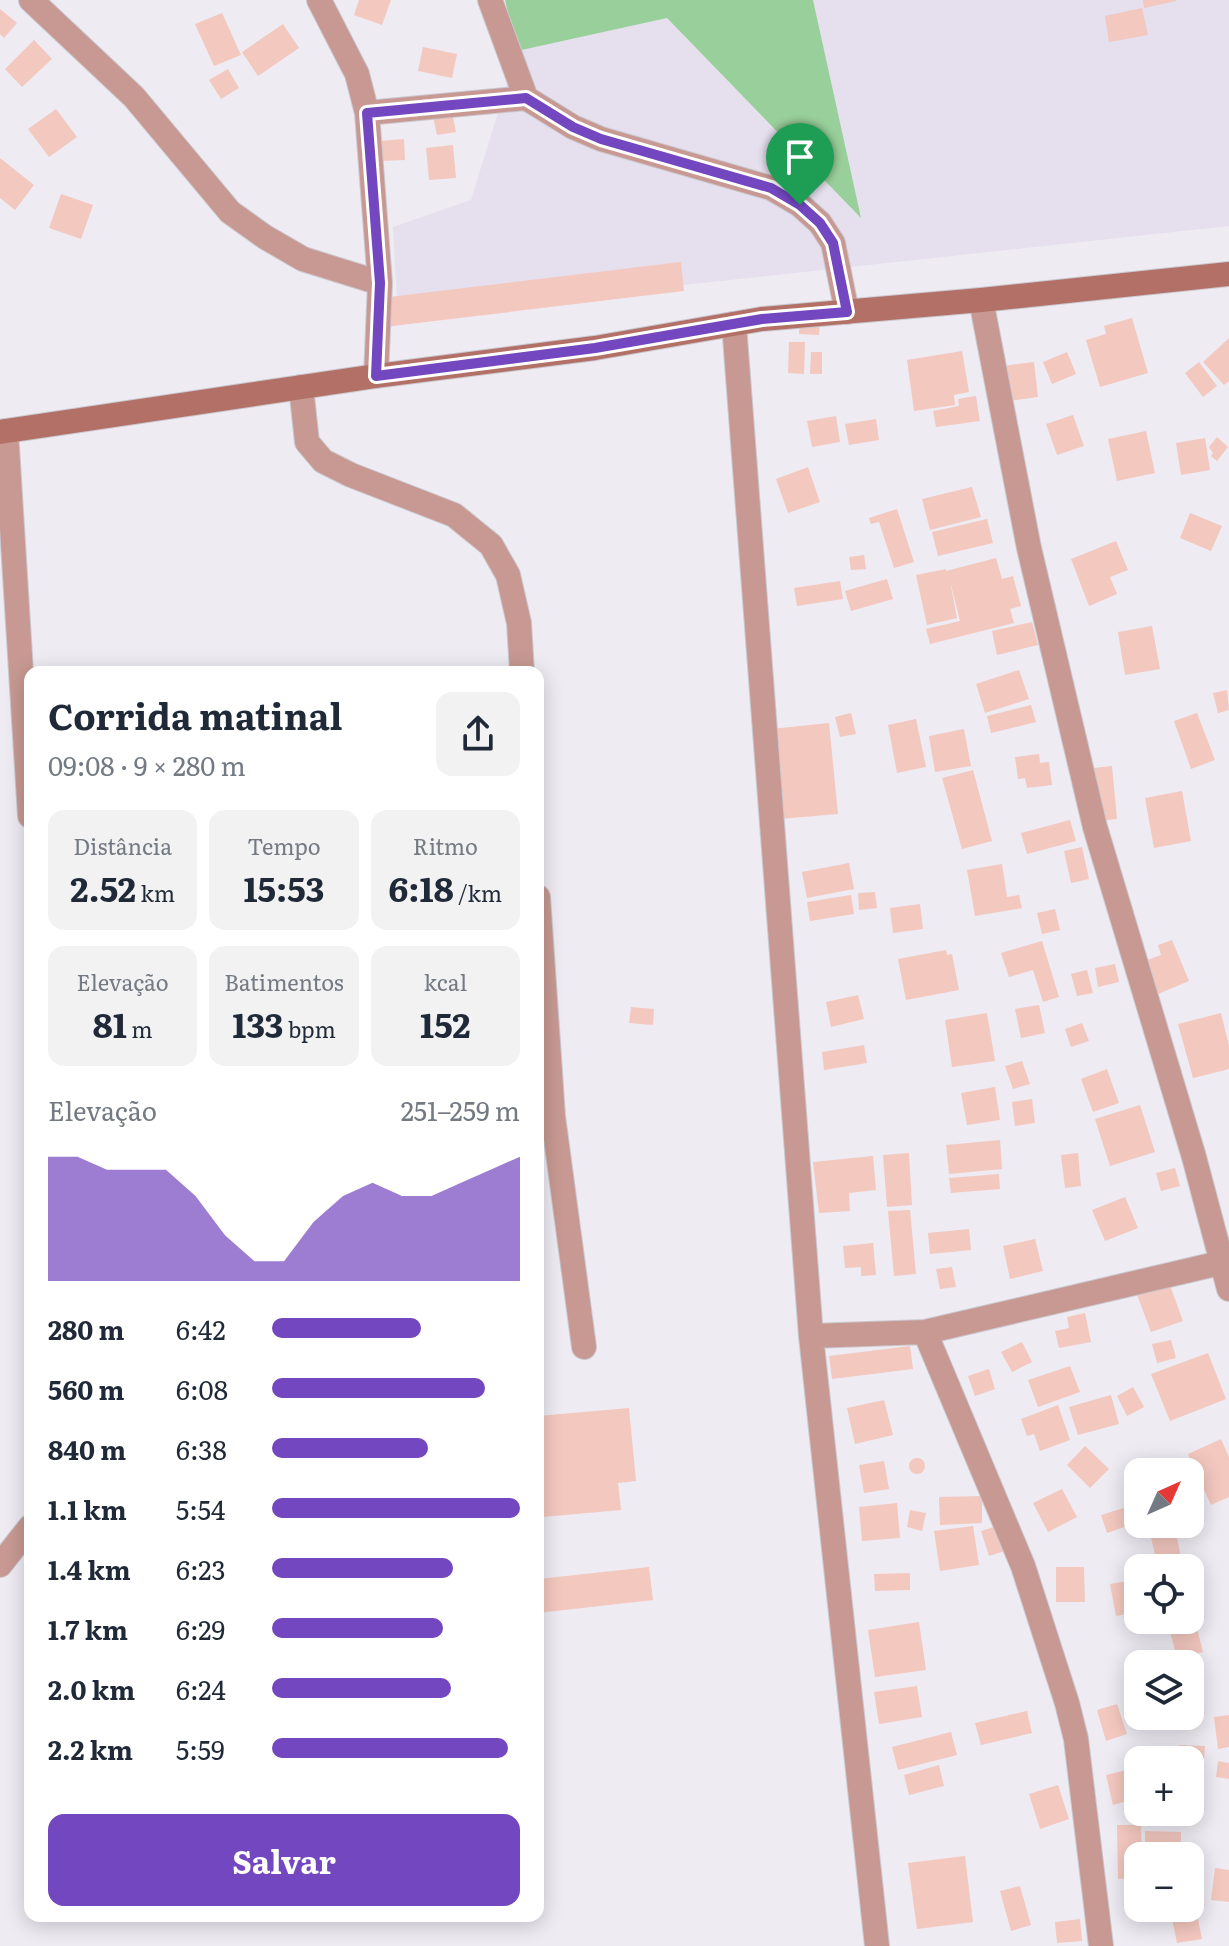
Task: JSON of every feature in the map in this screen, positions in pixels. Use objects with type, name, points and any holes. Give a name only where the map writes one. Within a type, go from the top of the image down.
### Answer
[{"type":"street","points":[[31,0],[134,97],[230,212],[303,259],[380,283]]},
{"type":"street","points":[[319,0],[357,74],[367,113],[380,283],[376,376]]},
{"type":"street","points":[[490,0],[526,98]]},
{"type":"street","points":[[367,113],[526,98],[573,127],[601,139],[771,188],[800,205],[820,223],[833,243],[847,312]]},
{"type":"street","points":[[24,731],[3,432],[376,376],[595,348],[762,319],[1229,274]]},
{"type":"street","points":[[981,300],[1029,548],[1095,827],[1226,1261],[1229,1289]]},
{"type":"street","points":[[734,324],[811,1336],[877,1946]]},
{"type":"street","points":[[301,387],[307,442],[323,461],[454,515],[491,545],[508,575],[519,623],[522,666]]},
{"type":"street","points":[[544,985],[553,1116],[584,1347]]},
{"type":"street","points":[[811,1336],[925,1332],[1226,1261]]},
{"type":"street","points":[[925,1332],[1023,1566],[1067,1703],[1076,1739],[1101,1946]]},
{"type":"street","points":[[0,1565],[24,1535]]},
{"type":"shaded area","points":[[813,0],[1229,0],[1229,226],[398,316],[393,227],[471,200],[517,51],[667,18],[860,217]]},
{"type":"green space","points":[[505,0],[813,0],[861,218],[667,18],[517,51]]},
{"type":"building","points":[[359,0],[391,0],[382,25],[354,15]]},
{"type":"building","points":[[1143,0],[1176,0],[1176,1],[1144,8]]},
{"type":"building","points":[[1142,8],[1148,35],[1109,42],[1105,16]]},
{"type":"building","points":[[0,9],[17,23],[4,38],[0,34]]},
{"type":"building","points":[[222,13],[241,55],[214,66],[195,24]]},
{"type":"building","points":[[283,24],[299,48],[258,76],[242,52]]},
{"type":"building","points":[[34,40],[52,59],[22,87],[5,69]]},
{"type":"building","points":[[423,47],[457,54],[452,78],[418,71]]},
{"type":"building","points":[[228,69],[239,88],[221,99],[209,80]]},
{"type":"building","points":[[451,108],[456,132],[437,135],[432,112]]},
{"type":"building","points":[[56,109],[77,137],[49,157],[28,129]]},
{"type":"building","points":[[404,139],[405,160],[380,161],[379,141]]},
{"type":"building","points":[[453,145],[456,178],[429,180],[426,148]]},
{"type":"building","points":[[0,158],[34,185],[15,210],[0,198]]},
{"type":"building","points":[[61,194],[93,205],[81,239],[49,228]]},
{"type":"building","points":[[681,262],[684,291],[384,327],[381,298]]},
{"type":"building","points":[[800,318],[820,320],[819,335],[799,334]]},
{"type":"building","points":[[1132,318],[1148,373],[1100,387],[1086,340],[1106,334],[1104,326]]},
{"type":"building","points":[[1229,338],[1229,381],[1224,385],[1203,362]]},
{"type":"building","points":[[789,342],[805,342],[804,374],[788,373]]},
{"type":"building","points":[[962,351],[969,392],[954,395],[955,405],[914,411],[907,360]]},
{"type":"building","points":[[811,352],[822,352],[822,374],[810,374]]},
{"type":"building","points":[[1067,352],[1076,374],[1052,384],[1043,362]]},
{"type":"building","points":[[1034,362],[1038,397],[1008,401],[1003,366]]},
{"type":"building","points":[[1199,362],[1217,386],[1203,397],[1185,373]]},
{"type":"building","points":[[976,396],[980,421],[936,427],[933,411],[959,406],[958,399]]},
{"type":"building","points":[[1073,415],[1084,446],[1057,455],[1046,424]]},
{"type":"building","points":[[836,416],[840,442],[812,447],[807,421]]},
{"type":"building","points":[[876,419],[879,440],[849,445],[845,424]]},
{"type":"building","points":[[1146,431],[1155,473],[1117,481],[1108,439]]},
{"type":"building","points":[[1217,437],[1228,447],[1217,461],[1211,456],[1213,453],[1209,447]]},
{"type":"building","points":[[1205,438],[1210,470],[1181,475],[1176,443]]},
{"type":"building","points":[[808,467],[820,502],[788,513],[776,479]]},
{"type":"building","points":[[972,487],[981,517],[930,530],[922,499]]},
{"type":"building","points":[[897,509],[914,562],[894,568],[879,522],[871,524],[869,518]]},
{"type":"building","points":[[1190,513],[1222,526],[1211,551],[1180,538]]},
{"type":"building","points":[[987,519],[993,543],[938,556],[932,532]]},
{"type":"building","points":[[1116,541],[1128,570],[1110,577],[1117,594],[1089,606],[1071,559]]},
{"type":"building","points":[[864,555],[866,569],[851,570],[849,557]]},
{"type":"building","points":[[996,558],[1002,579],[1013,576],[1021,606],[1010,609],[1014,623],[930,644],[926,629],[960,621],[950,581],[957,618],[927,625],[916,575]]},
{"type":"building","points":[[887,579],[893,599],[851,611],[845,591]]},
{"type":"building","points":[[840,581],[843,599],[797,606],[794,588]]},
{"type":"building","points":[[1032,622],[1038,645],[997,655],[992,631]]},
{"type":"building","points":[[1152,626],[1160,669],[1125,675],[1118,632]]},
{"type":"building","points":[[1019,670],[1029,699],[985,713],[976,684]]},
{"type":"building","points":[[1227,690],[1229,710],[1218,713],[1213,693]]},
{"type":"building","points":[[1031,705],[1036,722],[991,733],[987,716]]},
{"type":"building","points":[[851,713],[856,734],[840,737],[835,717]]},
{"type":"building","points":[[1197,713],[1215,760],[1191,769],[1174,721]]},
{"type":"building","points":[[916,719],[926,767],[897,773],[888,725]]},
{"type":"building","points":[[829,723],[838,814],[780,819],[771,729]]},
{"type":"building","points":[[964,729],[971,766],[935,772],[929,736]]},
{"type":"building","points":[[1039,754],[1040,763],[1049,762],[1052,785],[1027,788],[1025,778],[1018,779],[1015,757]]},
{"type":"building","points":[[1112,766],[1117,819],[1099,821],[1093,768]]},
{"type":"building","points":[[973,770],[992,841],[962,849],[942,778]]},
{"type":"building","points":[[1182,791],[1191,841],[1154,848],[1145,798]]},
{"type":"building","points":[[1070,820],[1076,841],[1027,854],[1021,833]]},
{"type":"building","points":[[1082,847],[1089,879],[1071,883],[1064,851]]},
{"type":"building","points":[[849,863],[854,889],[807,898],[802,872]]},
{"type":"building","points":[[1002,864],[1007,897],[1019,895],[1022,908],[975,916],[967,870]]},
{"type":"building","points":[[875,892],[877,908],[859,910],[858,893]]},
{"type":"building","points":[[851,895],[854,914],[810,921],[807,902]]},
{"type":"building","points":[[920,904],[923,929],[893,933],[890,908]]},
{"type":"building","points":[[1055,909],[1060,930],[1042,934],[1037,913]]},
{"type":"building","points":[[1172,940],[1189,981],[1158,994],[1145,961],[1161,955],[1158,945]]},
{"type":"building","points":[[1042,941],[1059,997],[1043,1002],[1033,970],[1009,977],[1001,953]]},
{"type":"building","points":[[946,950],[947,955],[952,954],[959,990],[906,1000],[898,959]]},
{"type":"building","points":[[1115,964],[1119,982],[1098,987],[1095,968]]},
{"type":"building","points":[[1087,970],[1093,993],[1077,996],[1071,974]]},
{"type":"building","points":[[858,995],[864,1019],[831,1027],[826,1002]]},
{"type":"building","points":[[1039,1005],[1045,1033],[1021,1038],[1015,1009]]},
{"type":"building","points":[[631,1007],[654,1009],[653,1025],[629,1023]]},
{"type":"building","points":[[987,1013],[995,1061],[952,1067],[945,1020]]},
{"type":"building","points":[[1221,1013],[1229,1046],[1229,1069],[1193,1078],[1178,1024]]},
{"type":"building","points":[[1082,1023],[1089,1041],[1071,1047],[1065,1029]]},
{"type":"building","points":[[864,1045],[867,1063],[824,1070],[822,1052]]},
{"type":"building","points":[[1022,1061],[1030,1084],[1013,1089],[1005,1066]]},
{"type":"building","points":[[1107,1069],[1119,1103],[1093,1112],[1081,1079]]},
{"type":"building","points":[[995,1087],[1000,1120],[967,1125],[961,1093]]},
{"type":"building","points":[[1032,1099],[1035,1123],[1015,1126],[1012,1102]]},
{"type":"building","points":[[1140,1105],[1155,1152],[1110,1166],[1095,1119]]},
{"type":"building","points":[[1000,1140],[1002,1169],[949,1174],[946,1145]]},
{"type":"building","points":[[909,1153],[912,1205],[887,1207],[883,1155]]},
{"type":"building","points":[[1078,1153],[1081,1186],[1065,1188],[1061,1155]]},
{"type":"building","points":[[873,1156],[876,1190],[849,1193],[850,1211],[819,1213],[813,1162]]},
{"type":"building","points":[[1175,1168],[1180,1186],[1161,1191],[1156,1173]]},
{"type":"building","points":[[999,1174],[1000,1189],[951,1193],[949,1178]]},
{"type":"building","points":[[1125,1197],[1138,1228],[1105,1241],[1092,1210]]},
{"type":"building","points":[[910,1210],[916,1274],[894,1276],[888,1211]]},
{"type":"building","points":[[969,1229],[971,1250],[930,1254],[928,1233]]},
{"type":"building","points":[[1035,1239],[1043,1271],[1010,1279],[1003,1246]]},
{"type":"building","points":[[873,1243],[876,1275],[861,1276],[861,1267],[845,1268],[843,1246]]},
{"type":"building","points":[[952,1267],[956,1287],[940,1289],[936,1269]]},
{"type":"building","points":[[1168,1280],[1183,1321],[1151,1332],[1136,1292]]},
{"type":"building","points":[[1085,1313],[1091,1342],[1059,1348],[1055,1331],[1069,1328],[1067,1317]]},
{"type":"building","points":[[1171,1340],[1176,1358],[1157,1363],[1152,1344]]},
{"type":"building","points":[[1022,1342],[1032,1362],[1012,1372],[1001,1352]]},
{"type":"building","points":[[910,1346],[913,1369],[832,1379],[829,1356]]},
{"type":"building","points":[[1208,1353],[1226,1399],[1170,1421],[1151,1374]]},
{"type":"building","points":[[1070,1366],[1080,1392],[1038,1407],[1028,1380]]},
{"type":"building","points":[[989,1369],[995,1389],[975,1396],[968,1376]]},
{"type":"building","points":[[1133,1387],[1144,1407],[1127,1416],[1117,1396]]},
{"type":"building","points":[[1111,1395],[1119,1424],[1078,1435],[1069,1407]]},
{"type":"building","points":[[884,1400],[893,1435],[855,1444],[847,1408]]},
{"type":"building","points":[[1058,1405],[1070,1440],[1040,1451],[1034,1434],[1027,1436],[1021,1419]]},
{"type":"building","points":[[629,1408],[636,1481],[618,1483],[621,1510],[544,1517],[544,1415]]},
{"type":"building","points":[[1221,1439],[1229,1457],[1229,1497],[1211,1505],[1204,1489],[1204,1458],[1190,1458],[1188,1454]]},
{"type":"building","points":[[1085,1446],[1109,1469],[1090,1488],[1067,1465]]},
{"type":"building","points":[[917,1458],[923,1460],[923,1472],[917,1474],[911,1472],[909,1466],[911,1460]]},
{"type":"building","points":[[884,1461],[889,1489],[864,1493],[859,1465]]},
{"type":"building","points":[[1062,1489],[1077,1517],[1048,1532],[1033,1503]]},
{"type":"building","points":[[982,1496],[982,1523],[940,1525],[939,1497]]},
{"type":"building","points":[[897,1503],[900,1538],[862,1541],[859,1507]]},
{"type":"building","points":[[1124,1508],[1124,1527],[1107,1533],[1101,1515]]},
{"type":"building","points":[[910,1510],[926,1513],[922,1531],[907,1527]]},
{"type":"building","points":[[1003,1524],[1011,1549],[989,1556],[981,1531]]},
{"type":"building","points":[[973,1526],[979,1565],[940,1571],[934,1531]]},
{"type":"building","points":[[1151,1538],[1177,1538],[1180,1554],[1155,1554]]},
{"type":"building","points":[[649,1567],[653,1600],[544,1612],[544,1578]]},
{"type":"building","points":[[1056,1567],[1084,1567],[1085,1602],[1056,1602]]},
{"type":"building","points":[[910,1573],[910,1590],[875,1591],[874,1574]]},
{"type":"building","points":[[1124,1582],[1124,1615],[1116,1616],[1110,1584]]},
{"type":"building","points":[[919,1622],[926,1670],[875,1677],[868,1630]]},
{"type":"building","points":[[1171,1634],[1198,1634],[1202,1650],[1175,1650]]},
{"type":"building","points":[[917,1686],[922,1717],[879,1724],[874,1692]]},
{"type":"building","points":[[1117,1704],[1127,1734],[1106,1741],[1097,1710]]},
{"type":"building","points":[[1027,1711],[1032,1733],[981,1745],[975,1723]]},
{"type":"building","points":[[1229,1715],[1229,1747],[1218,1749],[1214,1717]]},
{"type":"building","points":[[951,1732],[957,1755],[898,1770],[892,1747]]},
{"type":"building","points":[[1218,1761],[1229,1763],[1229,1779],[1216,1777]]},
{"type":"building","points":[[939,1765],[944,1786],[909,1795],[904,1775]]},
{"type":"building","points":[[1124,1771],[1124,1802],[1113,1805],[1106,1775]]},
{"type":"building","points":[[1058,1785],[1069,1819],[1040,1829],[1029,1794]]},
{"type":"building","points":[[1117,1825],[1141,1826],[1142,1842],[1124,1842],[1124,1879],[1118,1879]]},
{"type":"building","points":[[1145,1831],[1181,1832],[1181,1842],[1145,1842]]},
{"type":"building","points":[[965,1856],[973,1922],[917,1929],[908,1863]]},
{"type":"building","points":[[1215,1868],[1229,1870],[1229,1902],[1211,1900]]},
{"type":"building","points":[[1020,1886],[1031,1925],[1011,1931],[1000,1891]]},
{"type":"building","points":[[1080,1919],[1082,1941],[1057,1943],[1055,1922]]},
{"type":"building","points":[[1173,1922],[1199,1922],[1202,1939],[1177,1943]]},
{"type":"route","points":[[526,98],[573,127],[601,139],[771,188],[800,205],[820,223],[833,243],[847,312],[762,319],[595,348],[376,376],[380,283],[367,113],[526,98]]}]
